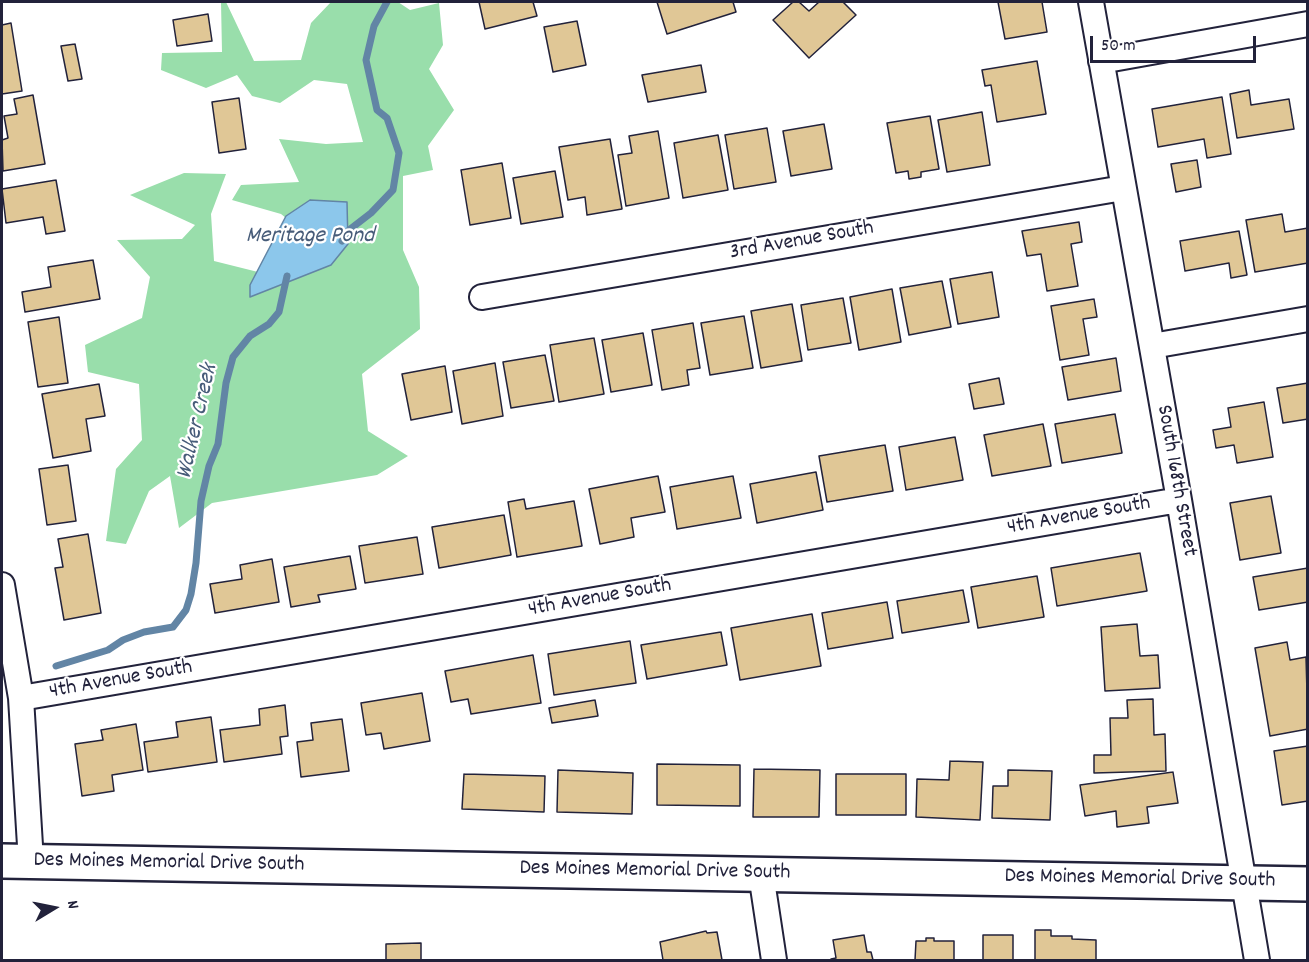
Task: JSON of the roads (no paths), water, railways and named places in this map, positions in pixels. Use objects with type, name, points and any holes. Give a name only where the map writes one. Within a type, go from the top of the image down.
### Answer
[{"type":"main road","name":"Des Moines Memorial Drive South","points":[[16,861],[1308,884]]},
{"type":"street","name":"South 168th Street","points":[[1091,2],[1257,960]]},
{"type":"street","points":[[1101,61],[1308,24]]},
{"type":"street","name":"3rd Avenue South","points":[[482,297],[1123,188]]},
{"type":"street","points":[[1152,346],[1308,319]]},
{"type":"street","name":"4th Avenue South","points":[[21,698],[1179,500]]},
{"type":"street","points":[[2,585],[21,698],[16,861]]},
{"type":"street","points":[[761,874],[774,960]]},
{"type":"water","name":"Meritage Pond","points":[[310,200],[347,202],[348,244],[331,265],[250,297],[250,285],[286,216]]},
{"type":"waterway","name":"Walker Creek","points":[[342,241],[349,230],[371,213],[393,190],[399,153],[387,118],[377,110],[366,60],[374,26],[387,2]]},
{"type":"waterway","name":"Walker Creek","points":[[56,666],[108,650],[123,640],[144,632],[173,627],[186,610],[196,563],[201,501],[209,466],[218,444],[226,383],[233,357],[250,336],[269,324],[279,312],[287,276]]}]
